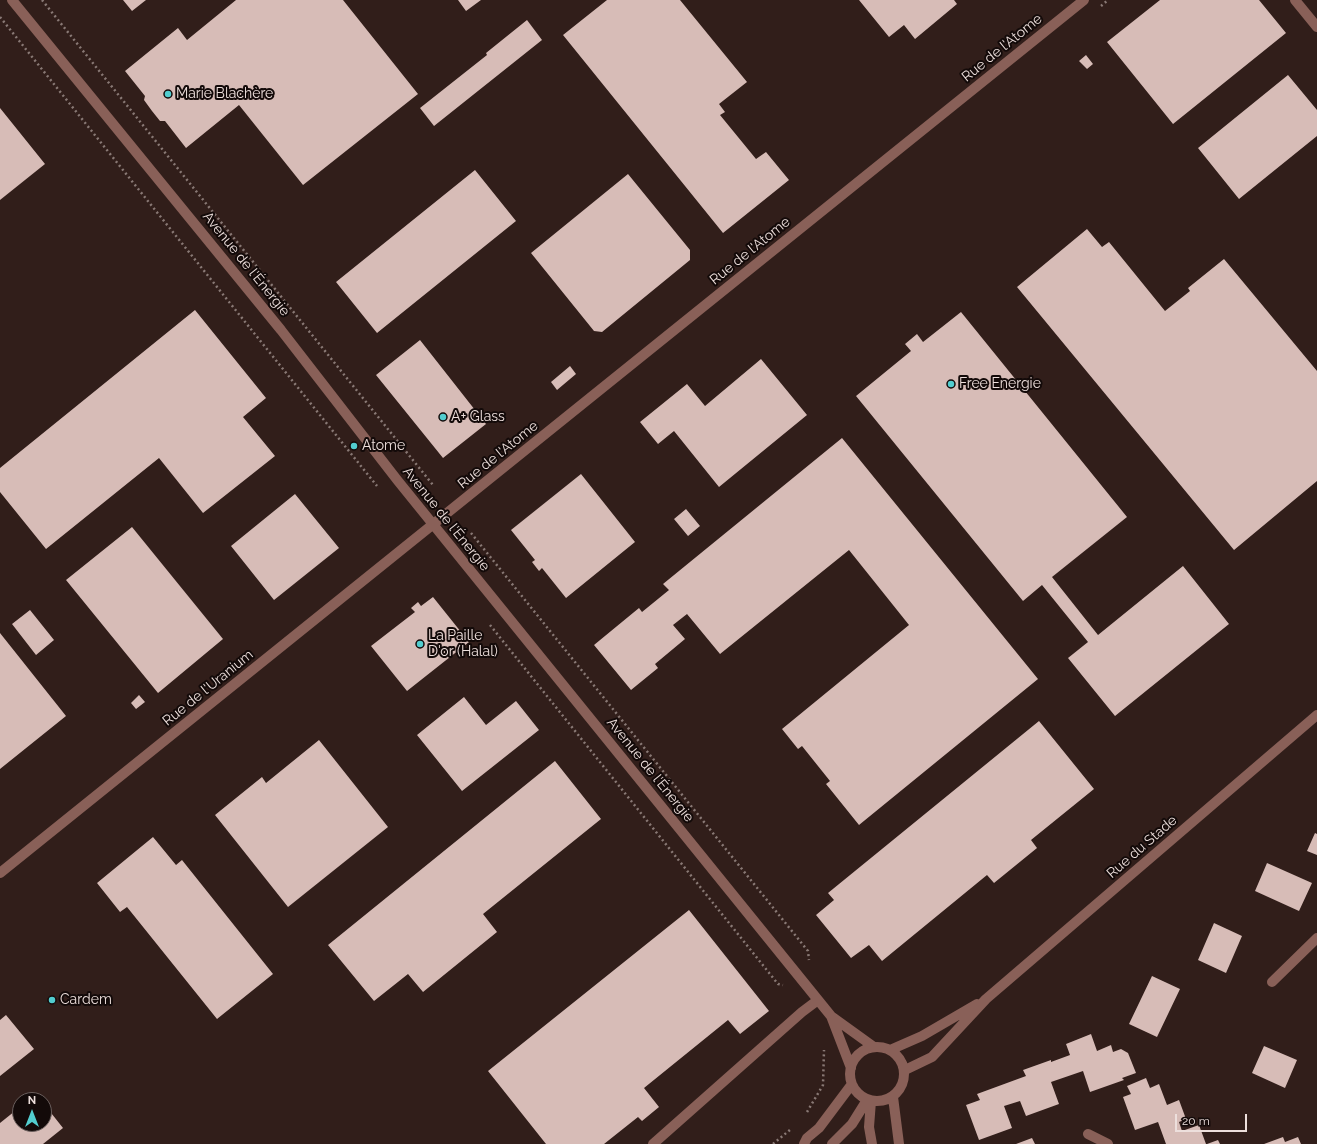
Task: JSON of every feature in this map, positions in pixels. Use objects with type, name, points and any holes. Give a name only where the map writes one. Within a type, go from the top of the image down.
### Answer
[{"type":"street","name":"Avenue de l'Énergie","points":[[12,0],[281,330],[398,481],[831,1016],[874,1047]]},
{"type":"street","name":"Rue de l'Atome","points":[[433,524],[1084,0]]},
{"type":"street","points":[[1295,0],[1317,27]]},
{"type":"street","name":"Rue de l'Uranium","points":[[0,873],[433,524]]},
{"type":"street","name":"Rue du Stade","points":[[905,1070],[932,1057],[986,999],[1317,715]]},
{"type":"street","points":[[1272,982],[1317,938]]},
{"type":"street","name":"Rue du Stade","points":[[890,1050],[922,1036],[986,999]]},
{"type":"street","points":[[653,1144],[802,1012],[818,1000]]},
{"type":"street","name":"Avenue de l'Énergie","points":[[831,1016],[851,1068]]},
{"type":"street","points":[[874,1047],[882,1047],[890,1050],[897,1055],[902,1062],[905,1070],[905,1078],[898,1092],[893,1097],[878,1102],[869,1100],[856,1092],[852,1084],[850,1076],[854,1060],[859,1054],[874,1047]]},
{"type":"street","points":[[804,1144],[807,1138],[819,1128],[852,1084]]},
{"type":"street","points":[[893,1097],[899,1144]]},
{"type":"street","points":[[832,1144],[852,1124],[869,1100]]},
{"type":"street","points":[[869,1100],[869,1127],[872,1144]]},
{"type":"street","points":[[1088,1134],[1108,1144]]},
{"type":"path","points":[[42,0],[433,486]]},
{"type":"path","points":[[0,17],[379,488]]},
{"type":"path","points":[[471,533],[808,952],[810,989],[778,984],[486,621]]},
{"type":"path","points":[[807,1112],[823,1085],[824,1049]]},
{"type":"path","points":[[773,1144],[797,1124]]},
{"type":"building","points":[[123,0],[146,0],[132,11]]},
{"type":"building","points":[[236,0],[343,0],[418,94],[303,185],[239,105],[186,148],[165,121],[160,121],[152,111],[144,100],[145,96],[125,71],[178,28],[187,40]]},
{"type":"building","points":[[458,0],[481,0],[466,11]]},
{"type":"building","points":[[607,0],[680,0],[747,82],[719,104],[725,112],[720,115],[756,159],[766,152],[789,180],[723,233],[563,35]]},
{"type":"building","points":[[859,0],[954,0],[957,4],[915,39],[904,25],[889,37]]},
{"type":"building","points":[[1160,0],[1259,0],[1286,33],[1173,124],[1107,42]]},
{"type":"building","points":[[527,20],[542,40],[434,126],[420,108],[487,55],[486,53]]},
{"type":"building","points":[[1086,55],[1093,64],[1087,69],[1079,61]]},
{"type":"building","points":[[1288,75],[1317,110],[1317,136],[1239,199],[1198,148]]},
{"type":"building","points":[[0,108],[45,164],[0,200]]},
{"type":"building","points":[[475,170],[516,221],[377,333],[336,282]]},
{"type":"building","points":[[628,174],[690,250],[690,260],[602,332],[594,331],[531,253]]},
{"type":"building","points":[[1087,229],[1102,247],[1109,242],[1165,311],[1190,291],[1188,288],[1224,259],[1317,371],[1317,481],[1234,550],[1017,287]]},
{"type":"building","points":[[195,310],[266,398],[243,417],[275,456],[203,513],[159,458],[46,549],[0,492],[0,468]]},
{"type":"building","points":[[961,312],[1127,517],[1052,577],[1098,635],[1183,566],[1229,624],[1115,716],[1068,658],[1088,642],[1042,585],[1023,601],[856,396],[911,351],[905,344],[917,334],[923,342]]},
{"type":"building","points":[[420,340],[486,424],[443,458],[376,375]]},
{"type":"building","points":[[761,359],[807,415],[719,487],[674,431],[658,444],[640,422],[687,384],[705,406]]},
{"type":"building","points":[[570,366],[576,374],[557,390],[551,382]]},
{"type":"building","points":[[842,438],[1038,679],[859,825],[826,784],[830,781],[802,746],[798,749],[782,729],[909,625],[849,550],[720,654],[687,614],[673,625],[685,639],[655,664],[658,668],[631,690],[594,645],[639,608],[642,612],[669,590],[663,584]]},
{"type":"building","points":[[581,474],[635,542],[566,598],[542,568],[539,571],[532,562],[535,560],[511,530]]},
{"type":"building","points":[[295,494],[339,548],[274,600],[231,546]]},
{"type":"building","points":[[686,509],[700,526],[688,536],[674,519]]},
{"type":"building","points":[[132,527],[223,639],[158,693],[66,580]]},
{"type":"building","name":"La Paille D'or (Halal)","points":[[433,597],[469,642],[407,691],[371,646],[415,612],[411,608],[418,602],[421,606]]},
{"type":"building","points":[[30,610],[54,640],[36,655],[12,624]]},
{"type":"building","points":[[0,633],[66,716],[0,769]]},
{"type":"building","points":[[139,695],[145,702],[136,709],[131,703]]},
{"type":"building","points":[[464,697],[486,725],[516,701],[539,730],[462,791],[417,735]]},
{"type":"building","points":[[1039,721],[1094,789],[1031,840],[1037,848],[994,883],[987,875],[882,961],[869,945],[851,958],[816,915],[834,900],[828,893]]},
{"type":"building","points":[[319,740],[388,827],[288,907],[215,815],[262,777],[266,783]]},
{"type":"building","points":[[555,761],[601,819],[483,914],[497,932],[423,992],[408,974],[374,1001],[328,945]]},
{"type":"building","points":[[1315,833],[1317,834],[1317,855],[1307,851]]},
{"type":"building","points":[[153,837],[176,865],[182,860],[273,974],[217,1019],[127,907],[120,912],[97,883]]},
{"type":"building","points":[[1267,863],[1312,883],[1299,911],[1255,891]]},
{"type":"building","points":[[689,910],[769,1011],[740,1034],[728,1020],[644,1088],[659,1107],[642,1121],[638,1117],[604,1144],[546,1144],[488,1071]]},
{"type":"building","points":[[1214,923],[1242,936],[1226,973],[1198,960]]},
{"type":"building","points":[[1152,976],[1180,989],[1157,1037],[1129,1024]]},
{"type":"building","points":[[6,1015],[34,1049],[0,1076],[0,1020]]},
{"type":"building","points":[[1091,1034],[1097,1051],[1111,1045],[1113,1052],[1121,1049],[1128,1053],[1136,1073],[1122,1078],[1124,1080],[1090,1092],[1083,1071],[1051,1082],[1059,1104],[1026,1116],[1020,1101],[1004,1106],[1012,1128],[979,1140],[966,1105],[980,1100],[977,1094],[1026,1076],[1023,1070],[1070,1055],[1066,1044]]},
{"type":"building","points":[[1264,1046],[1297,1060],[1285,1088],[1252,1073]]},
{"type":"building","points":[[1146,1078],[1150,1088],[1159,1084],[1167,1105],[1179,1100],[1186,1119],[1179,1122],[1182,1131],[1199,1125],[1206,1144],[1166,1144],[1158,1122],[1135,1130],[1123,1097],[1131,1094],[1127,1086]]},
{"type":"building","points":[[12,1113],[12,1132],[52,1132],[52,1114],[63,1128],[43,1144],[0,1144],[0,1123]]},
{"type":"building","points":[[1283,1137],[1285,1142],[1298,1137],[1301,1144],[1264,1144]]},
{"type":"building","points":[[1032,1138],[1035,1144],[1016,1144]]},
{"type":"building","points":[[1218,1140],[1220,1144],[1207,1144]]},
{"type":"place","name":"Marie Blachère","points":[[168,94]]},
{"type":"place","name":"Free Energie","points":[[951,384]]},
{"type":"place","name":"A+ Glass","points":[[443,417]]},
{"type":"place","name":"Atome","points":[[354,446]]},
{"type":"place","name":"La Paille D'or (Halal)","points":[[420,644]]},
{"type":"place","name":"Cardem","points":[[52,1000]]}]
